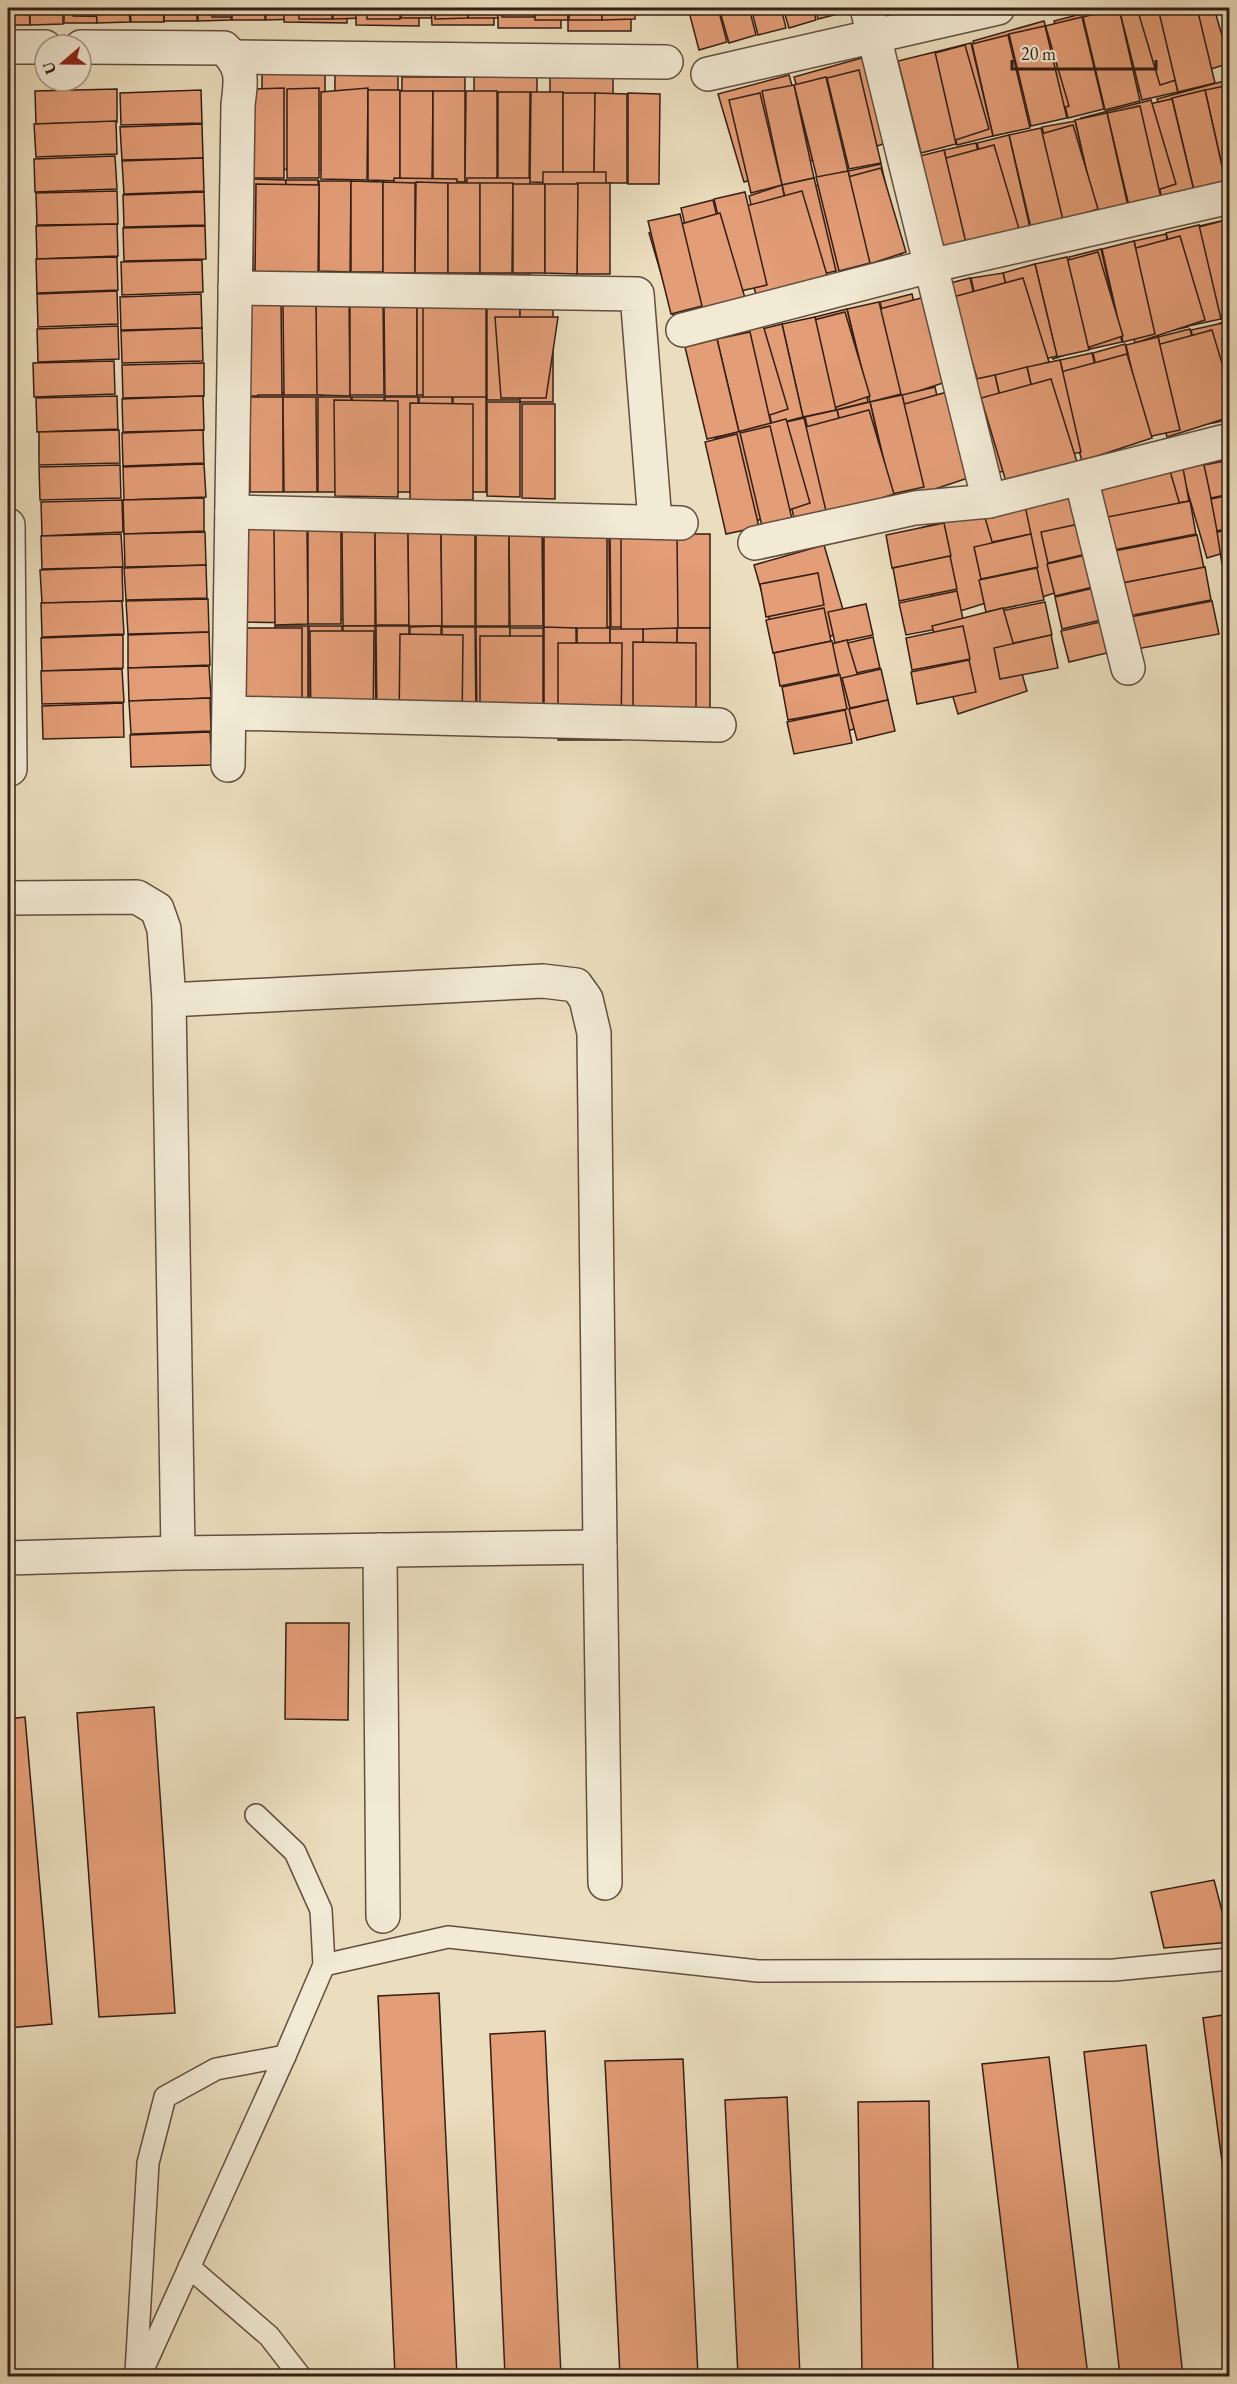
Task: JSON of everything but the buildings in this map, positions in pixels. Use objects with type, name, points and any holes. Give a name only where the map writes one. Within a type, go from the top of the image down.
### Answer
[{"type":"street","points":[[708,74],[871,23],[998,8]]},
{"type":"street","points":[[871,23],[989,501]]},
{"type":"street","points":[[8,47],[33,47]]},
{"type":"street","points":[[93,47],[224,48],[233,57],[241,75],[238,105],[228,765]]},
{"type":"street","points":[[233,57],[666,62]]},
{"type":"street","points":[[682,330],[930,266],[1230,197]]},
{"type":"street","points":[[232,512],[668,523],[637,294],[235,288]]},
{"type":"street","points":[[755,543],[915,508],[989,501],[1230,440]]},
{"type":"street","points":[[1081,478],[1128,668]]},
{"type":"street","points":[[8,525],[10,769]]},
{"type":"street","points":[[230,713],[719,726]]},
{"type":"street","points":[[8,898],[137,897],[157,909],[164,929],[169,1000],[178,1553]]},
{"type":"street","points":[[169,1000],[543,981],[576,985],[586,999],[594,1033],[605,1883]]},
{"type":"street","points":[[8,1558],[178,1553],[600,1547]]},
{"type":"street","points":[[380,1550],[383,1917]]},
{"type":"lane","points":[[138,2376],[285,2056],[324,1965],[321,1910],[295,1852],[256,1815]]},
{"type":"lane","points":[[324,1965],[448,1937],[758,1971],[1114,1970],[1230,1959]]},
{"type":"lane","points":[[138,2376],[148,2163],[165,2097],[216,2069],[285,2056]]},
{"type":"lane","points":[[189,2267],[269,2336],[300,2376]]}]
